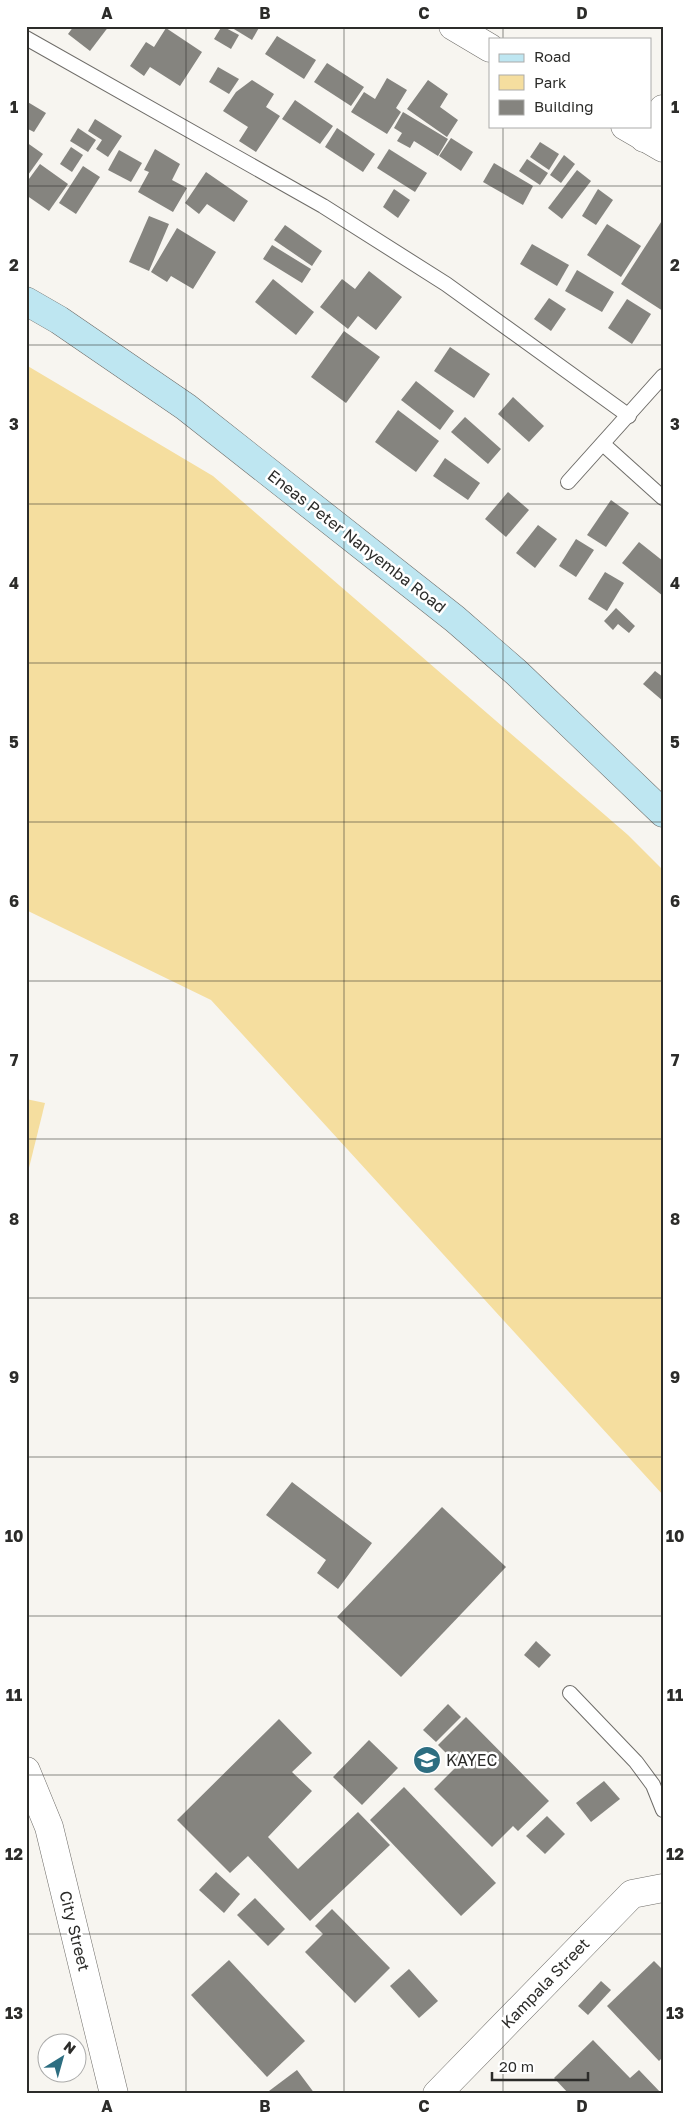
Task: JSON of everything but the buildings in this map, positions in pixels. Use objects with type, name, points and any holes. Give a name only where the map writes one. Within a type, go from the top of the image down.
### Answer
[{"type":"main road","name":"Eneas Peter Nanyemba Road","points":[[26,301],[59,320],[186,407],[440,607],[517,673],[663,813]]},
{"type":"street","points":[[454,26],[489,47]]},
{"type":"street","points":[[652,125],[663,109]]},
{"type":"street","name":"City Street","points":[[26,1771],[49,1827],[114,2094]]},
{"type":"street","name":"Kampala Street","points":[[437,2094],[632,1894],[663,1888]]},
{"type":"lane","points":[[26,38],[323,206],[446,284],[629,416]]},
{"type":"lane","points":[[568,482],[663,376]]},
{"type":"lane","points":[[603,444],[663,498]]},
{"type":"lane","points":[[570,1693],[636,1762],[653,1785],[663,1810]]},
{"type":"green space","points":[[26,365],[213,476],[628,835],[663,870],[663,1495],[211,1000],[26,910]]},
{"type":"green space","points":[[26,1099],[45,1103],[26,1180]]},
{"type":"place","name":"KAYEC","points":[[427,1760]]}]
